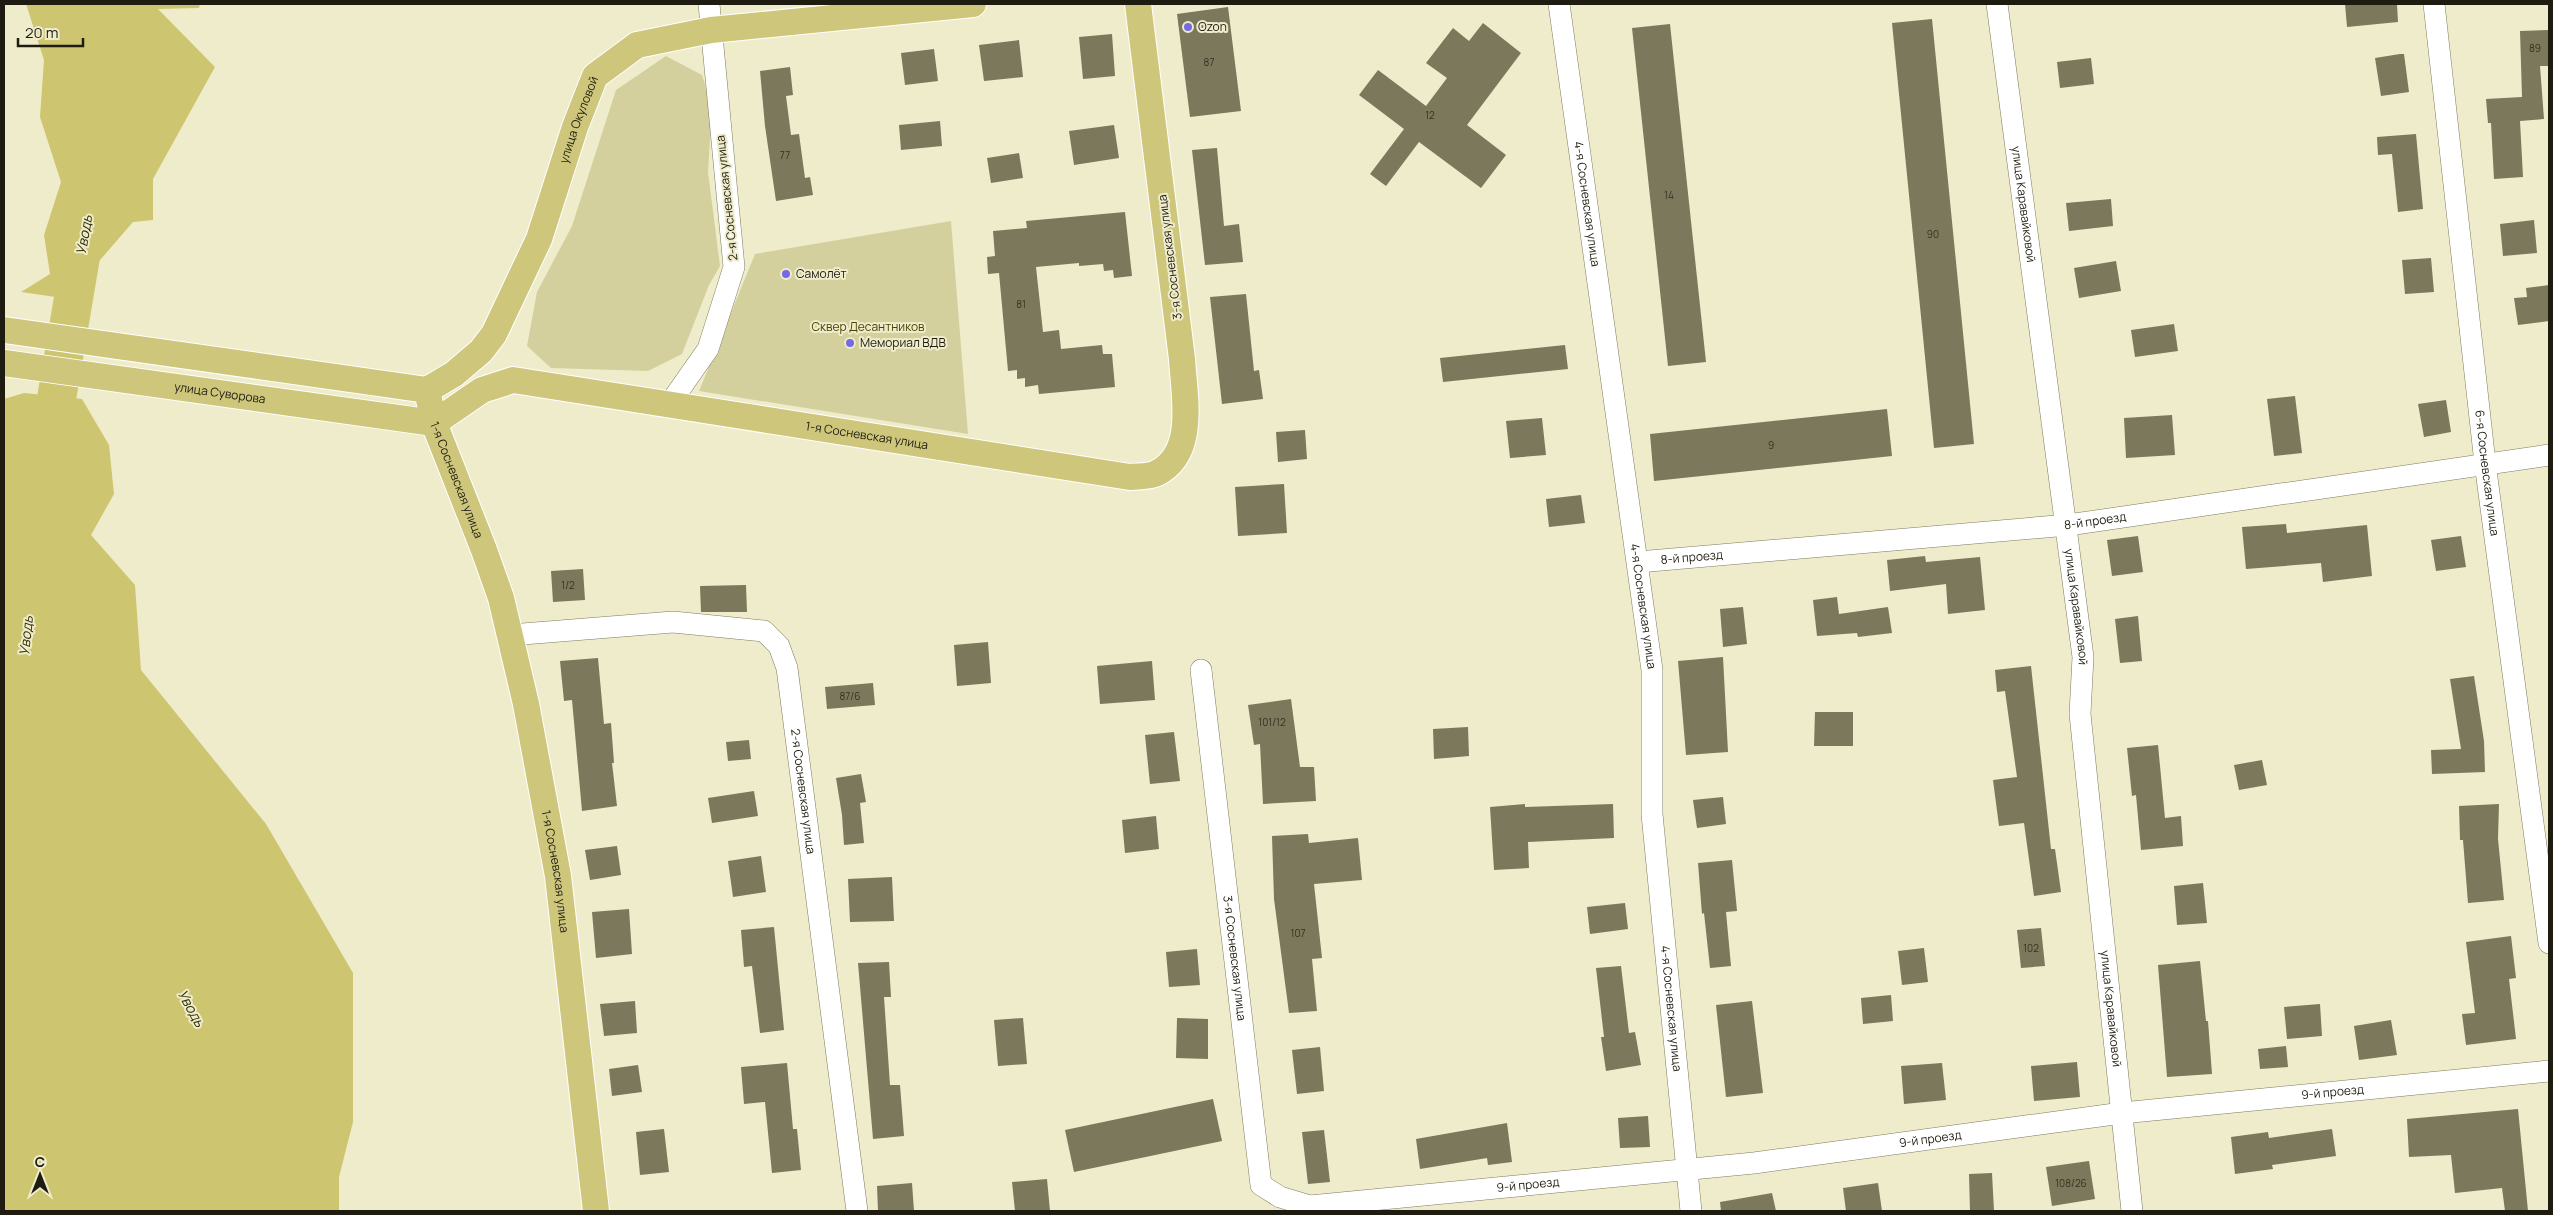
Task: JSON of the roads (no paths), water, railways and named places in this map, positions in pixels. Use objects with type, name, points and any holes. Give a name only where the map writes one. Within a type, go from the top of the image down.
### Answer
[{"type":"main road","name":"улица Окуловой","points":[[427,390],[454,374],[480,351],[505,315],[539,239],[575,127],[595,76],[637,45],[711,30],[973,4]]},
{"type":"main road","name":"3-я Сосневская улица","points":[[1130,477],[1156,474],[1175,460],[1182,441],[1186,416],[1182,359],[1138,4]]},
{"type":"main road","points":[[4,330],[427,390],[434,424]]},
{"type":"main road","name":"улица Суворова","points":[[4,363],[434,424]]},
{"type":"main road","name":"1-я Сосневская улица","points":[[596,1211],[558,876],[526,704],[510,635],[484,550],[434,424],[482,390],[513,380],[668,406],[1130,477]]},
{"type":"street","name":"2-я Сосневская улица","points":[[668,406],[708,350],[734,267],[709,4]]},
{"type":"street","name":"4-я Сосневская улица","points":[[1559,4],[1652,670],[1652,814],[1691,1211]]},
{"type":"street","name":"улица Каравайковой","points":[[1997,4],[2068,525],[2084,657],[2080,714],[2132,1211]]},
{"type":"street","name":"6-я Сосневская улица","points":[[2434,4],[2486,463],[2549,943]]},
{"type":"street","name":"8-й проезд","points":[[1638,562],[2068,525],[2549,455]]},
{"type":"street","name":"2-я Сосневская улица","points":[[510,635],[674,622],[764,632],[779,646],[787,668],[857,1211]]},
{"type":"street","name":"3-я Сосневская улица","points":[[1201,670],[1261,1186],[1280,1197],[1308,1209]]},
{"type":"street","name":"9-й проезд","points":[[1308,1209],[1687,1170],[2122,1113],[2549,1071]]},
{"type":"water","points":[[26,4],[200,4],[199,8],[158,9],[215,67],[153,179],[153,220],[133,222],[94,267],[90,302],[21,292],[50,274],[44,235],[61,182],[40,117],[44,60]]},
{"type":"water","points":[[24,393],[82,399],[109,445],[114,494],[91,535],[135,585],[141,670],[266,824],[353,973],[353,1122],[339,1177],[339,1211],[4,1211],[4,399]]},
{"type":"waterway","name":"Уводь","points":[[48,449],[82,248]]},
{"type":"place","name":"Ozon","points":[[1188,27]]},
{"type":"place","name":"Самолёт","points":[[786,274]]},
{"type":"place","name":"Мемориал ВДВ","points":[[850,343]]},
{"type":"park label","name":"Сквер Десантников","points":[[868,327]]}]
